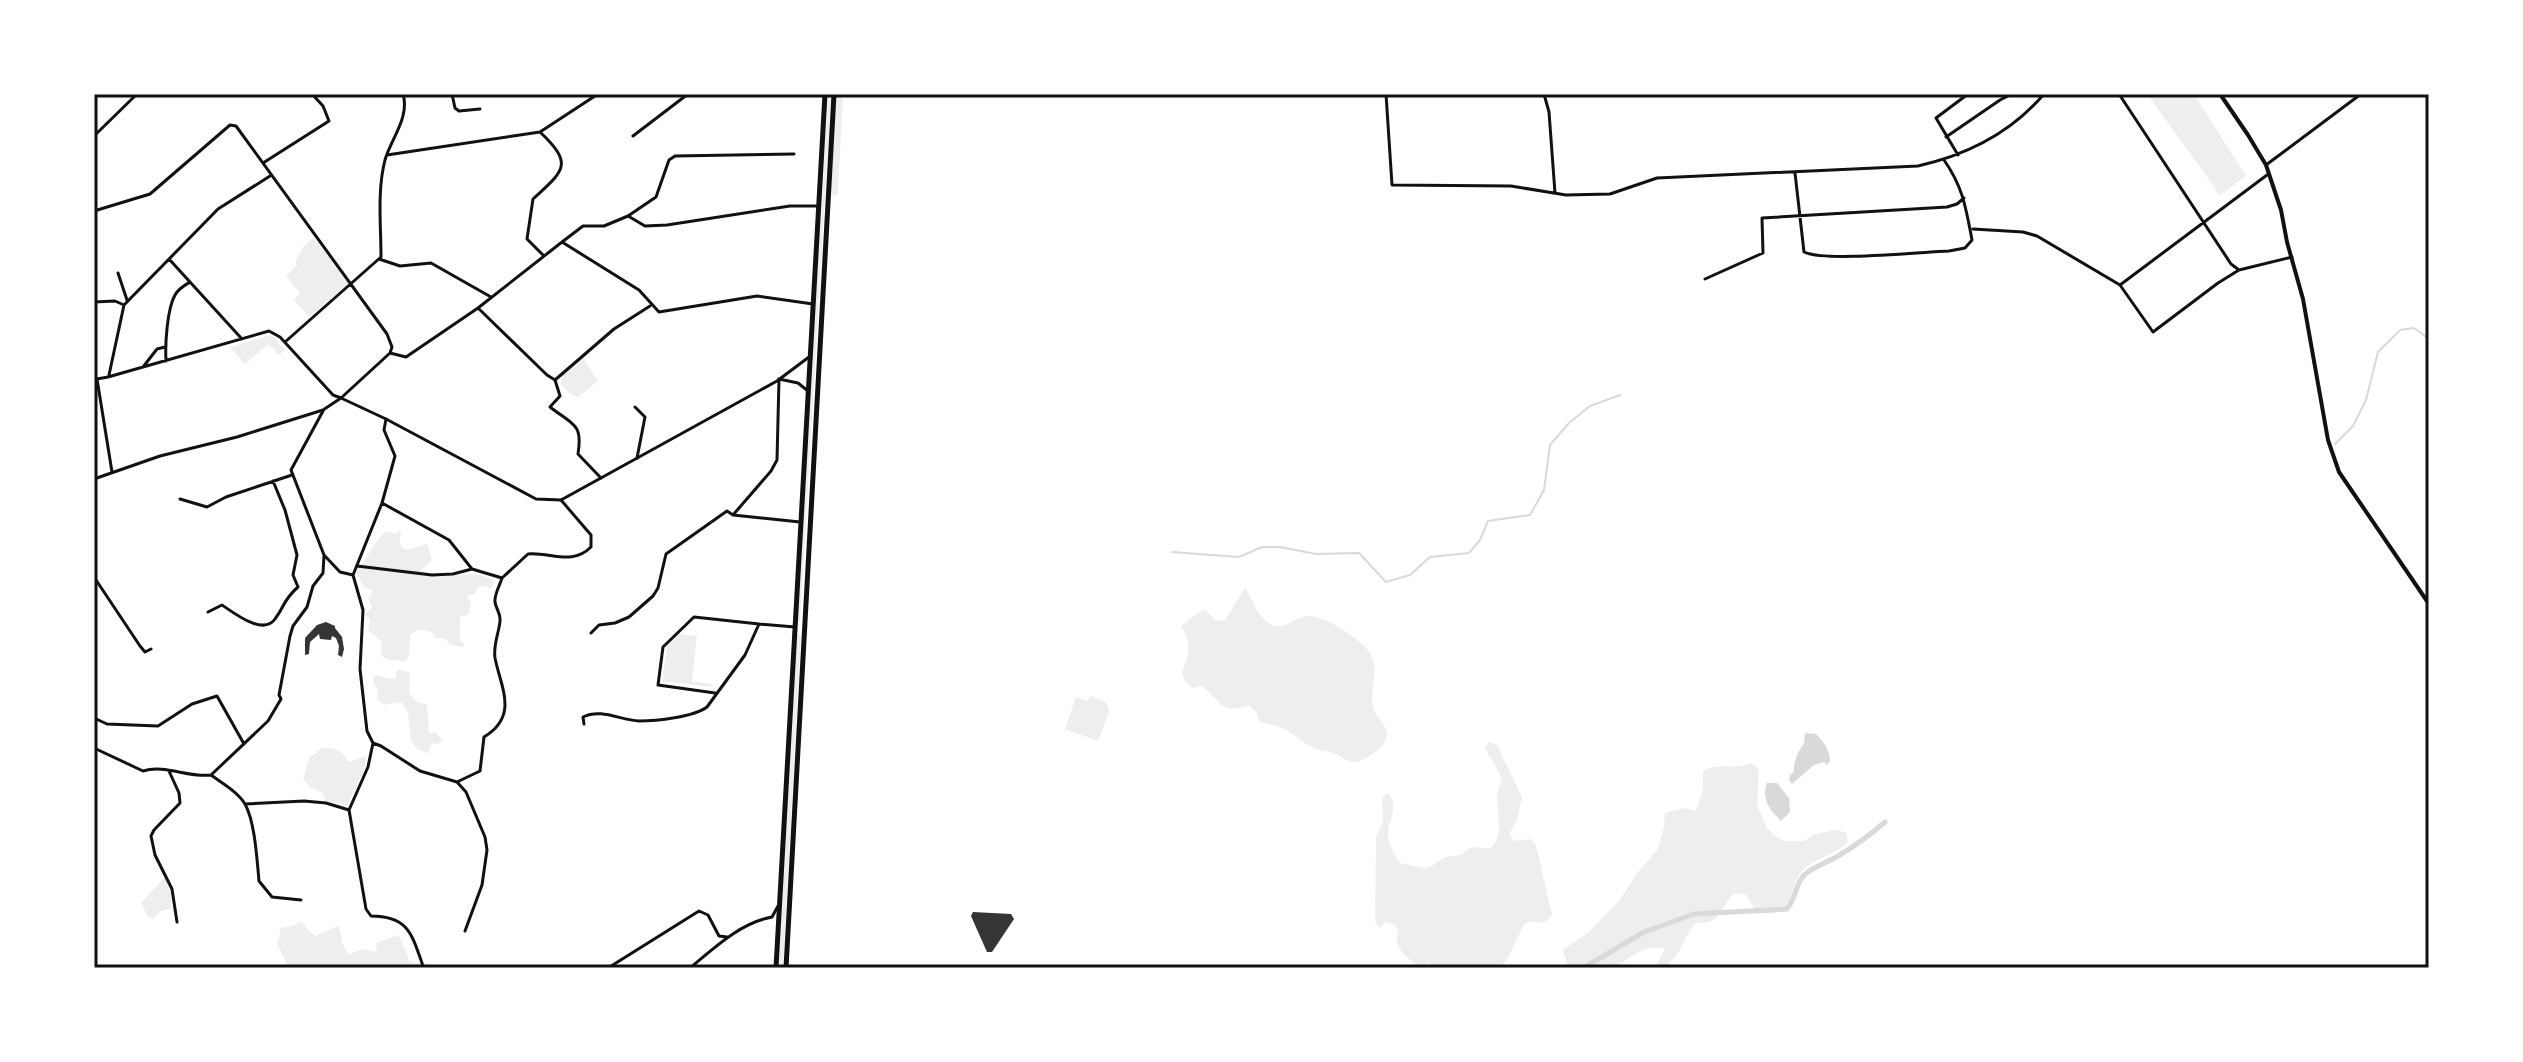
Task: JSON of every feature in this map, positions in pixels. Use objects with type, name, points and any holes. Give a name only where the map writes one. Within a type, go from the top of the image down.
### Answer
[{"type":"highway","points":[[786,968],[834,94]]},
{"type":"highway","points":[[776,968],[825,95]]},
{"type":"highway","points":[[795,628],[805,630]]},
{"type":"main road","points":[[2220,94],[2269,173],[2293,256],[2328,440],[2339,472],[2429,604]]},
{"type":"street","points":[[94,136],[137,94]]},
{"type":"street","points":[[263,163],[329,121],[323,106],[312,94]]},
{"type":"street","points":[[285,342],[381,257],[380,182],[406,106],[403,94]]},
{"type":"street","points":[[452,94],[455,108],[459,111],[480,109]]},
{"type":"street","points":[[387,155],[540,132],[598,94]]},
{"type":"street","points":[[633,136],[688,94]]},
{"type":"street","points":[[814,94],[825,95]]},
{"type":"street","points":[[1386,94],[1392,185],[1511,186],[1566,195],[1610,194],[1657,178],[1918,166],[1977,147],[2027,113],[2044,94]]},
{"type":"street","points":[[1544,94],[1549,112],[1555,193]]},
{"type":"street","points":[[1958,155],[1936,118],[1968,94]]},
{"type":"street","points":[[1946,137],[2012,94]]},
{"type":"street","points":[[2119,94],[2231,264],[2239,270]]},
{"type":"street","points":[[2266,165],[2361,94]]},
{"type":"street","points":[[94,211],[150,194],[230,125],[241,130],[387,334],[392,347],[390,353],[341,398],[323,410],[237,437],[160,456],[94,479]]},
{"type":"street","points":[[540,132],[560,156],[560,169],[554,181],[533,199],[527,239],[543,255]]},
{"type":"street","points":[[390,353],[406,357],[478,308],[583,226],[604,226],[628,216],[656,197],[669,160],[675,156],[794,154]]},
{"type":"street","points":[[1794,171],[1804,252],[1807,255],[1949,251],[1965,248],[1972,240],[1958,179],[1944,160]]},
{"type":"street","points":[[2120,285],[2269,173]]},
{"type":"street","points":[[126,303],[218,209],[271,175]]},
{"type":"street","points":[[1705,279],[1763,253],[1762,218],[1947,207],[1964,198]]},
{"type":"street","points":[[628,216],[645,226],[667,225],[790,206],[819,206]]},
{"type":"street","points":[[1973,229],[2023,232],[2037,236],[2120,285],[2153,332],[2239,270],[2293,256]]},
{"type":"street","points":[[562,242],[639,290],[659,312],[757,296],[813,304]]},
{"type":"street","points":[[169,259],[242,340]]},
{"type":"street","points":[[379,259],[400,266],[431,263],[491,297]]},
{"type":"street","points":[[108,377],[126,303],[118,273]]},
{"type":"street","points":[[166,361],[165,347],[175,296],[190,282]]},
{"type":"street","points":[[94,302],[126,303]]},
{"type":"street","points":[[555,380],[614,329],[651,305]]},
{"type":"street","points":[[478,308],[555,380],[560,396],[550,407],[578,429],[581,437],[578,454],[601,478]]},
{"type":"street","points":[[112,472],[96,378],[269,331],[285,342],[333,395],[386,419],[536,499],[561,500],[779,379],[810,356]]},
{"type":"street","points":[[143,367],[157,349],[165,347]]},
{"type":"street","points":[[779,379],[798,383],[808,392]]},
{"type":"street","points":[[733,515],[777,460],[779,379]]},
{"type":"street","points":[[635,407],[645,417],[637,458]]},
{"type":"street","points":[[323,410],[291,470],[324,555],[340,572],[353,575]]},
{"type":"street","points":[[386,419],[384,430],[395,456],[382,503],[353,575],[363,610],[360,669],[367,731],[373,743],[368,767],[349,810],[366,909],[371,916],[395,919],[408,928],[423,966]]},
{"type":"street","points":[[180,499],[207,507],[226,497],[292,475]]},
{"type":"street","points":[[208,612],[222,605],[257,624],[269,625],[286,598],[298,587],[293,575],[297,555],[285,510],[273,481]]},
{"type":"street","points":[[457,782],[480,771],[484,737],[495,730],[504,713],[505,693],[495,658],[500,619],[495,598],[502,578],[528,554],[569,558],[585,553],[591,547],[591,535],[561,500]]},
{"type":"street","points":[[382,503],[449,540],[472,569]]},
{"type":"street","points":[[591,633],[599,625],[615,623],[642,607],[658,588],[666,554],[727,511],[733,515],[801,522]]},
{"type":"street","points":[[94,748],[143,771],[151,768],[197,777],[211,775],[268,721],[281,699],[279,695],[290,636],[293,626],[303,616],[313,586],[323,573],[324,555]]},
{"type":"street","points":[[356,566],[441,575],[472,569],[502,578]]},
{"type":"street","points":[[94,577],[140,646],[145,652],[151,649]]},
{"type":"street","points":[[716,693],[658,685],[663,647],[694,617],[795,628]]},
{"type":"street","points":[[584,724],[583,717],[596,713],[639,721],[699,713],[707,707],[745,655],[759,624]]},
{"type":"street","points":[[94,718],[107,724],[158,726],[192,704],[217,696],[244,744]]},
{"type":"street","points":[[373,743],[420,771],[457,782],[466,792],[485,837],[487,850],[482,885],[465,931]]},
{"type":"street","points":[[169,771],[180,803],[151,836],[155,855],[172,889],[177,922]]},
{"type":"street","points":[[211,775],[231,788],[245,804],[251,822],[259,881],[272,897],[301,900]]},
{"type":"street","points":[[245,804],[304,801],[349,810]]},
{"type":"street","points":[[690,968],[727,937],[759,920],[772,917],[780,903]]},
{"type":"street","points":[[608,968],[699,911],[708,915],[719,936],[727,937]]},
{"type":"shaded area","points":[[828,94],[831,94],[800,622],[798,621]]},
{"type":"shaded area","points":[[836,94],[843,94],[838,194],[833,196],[831,192]]},
{"type":"shaded area","points":[[2147,94],[2194,94],[2246,176],[2220,195]]},
{"type":"shaded area","points":[[313,238],[350,282],[309,317],[294,300],[300,293],[286,276],[297,265],[295,262],[304,246]]},
{"type":"shaded area","points":[[272,336],[285,350],[279,355],[268,344],[245,364],[230,347]]},
{"type":"shaded area","points":[[583,358],[598,381],[578,397],[561,385],[562,376]]},
{"type":"shaded area","points":[[386,531],[395,534],[402,532],[399,540],[407,550],[427,544],[432,560],[421,570],[430,575],[476,574],[495,582],[491,589],[478,587],[475,594],[467,596],[471,602],[469,614],[460,617],[463,647],[451,645],[445,639],[435,638],[432,632],[418,629],[410,635],[406,661],[389,660],[382,656],[381,641],[368,630],[370,620],[365,614],[372,607],[368,598],[373,591],[364,587],[356,572]]},
{"type":"shaded area","points":[[1245,588],[1258,612],[1271,624],[1282,626],[1302,617],[1314,616],[1334,624],[1368,650],[1375,671],[1374,711],[1387,734],[1375,753],[1354,762],[1315,749],[1285,729],[1259,722],[1257,713],[1250,706],[1232,709],[1223,706],[1202,686],[1192,688],[1185,681],[1182,672],[1189,649],[1181,626],[1204,609],[1216,621],[1225,620]]},
{"type":"shaded area","points":[[678,634],[697,636],[692,681],[712,684],[711,687],[662,681],[667,646]]},
{"type":"shaded area","points":[[797,635],[801,635],[783,968],[779,968]]},
{"type":"shaded area","points":[[397,670],[410,674],[409,693],[418,703],[427,704],[429,733],[436,733],[443,740],[437,745],[433,742],[428,753],[413,743],[408,714],[401,702],[384,705],[377,699],[373,675],[393,679]]},
{"type":"shaded area","points":[[1090,696],[1105,702],[1109,711],[1098,741],[1065,729],[1076,697],[1088,701]]},
{"type":"shaded area","points":[[1805,733],[1819,737],[1830,761],[1827,765],[1824,762],[1814,765],[1792,784],[1790,775],[1794,772],[1796,757],[1804,744]]},
{"type":"shaded area","points":[[1489,742],[1497,745],[1522,797],[1517,820],[1509,834],[1514,841],[1531,839],[1536,845],[1552,915],[1543,922],[1524,924],[1507,960],[1499,968],[1433,968],[1427,962],[1421,968],[1400,949],[1395,925],[1386,922],[1380,927],[1375,922],[1376,837],[1383,822],[1382,798],[1388,793],[1393,802],[1388,835],[1400,863],[1424,868],[1445,857],[1461,855],[1468,849],[1489,849],[1499,832],[1497,795],[1502,778],[1485,748]]},
{"type":"shaded area","points":[[322,748],[338,750],[348,762],[367,756],[363,773],[347,806],[325,801],[324,794],[311,788],[303,779],[309,758]]},
{"type":"shaded area","points":[[1751,763],[1759,769],[1757,806],[1767,828],[1774,835],[1783,841],[1804,841],[1813,835],[1834,830],[1846,832],[1848,842],[1805,868],[1798,876],[1788,906],[1782,910],[1758,913],[1745,894],[1734,893],[1715,918],[1696,923],[1667,966],[1656,967],[1665,948],[1655,948],[1607,968],[1568,968],[1563,950],[1589,932],[1619,901],[1637,873],[1658,849],[1665,813],[1685,808],[1696,811],[1703,790],[1703,771]]},
{"type":"shaded area","points":[[1767,783],[1777,783],[1789,798],[1790,812],[1781,821],[1766,800]]},
{"type":"shaded area","points":[[165,877],[171,894],[171,909],[149,918],[141,903]]},
{"type":"shaded area","points":[[301,921],[315,936],[338,926],[344,948],[349,954],[365,949],[374,952],[377,950],[376,943],[399,935],[410,962],[431,964],[430,968],[289,968],[277,944],[281,928]]},
{"type":"building","points":[[326,622],[335,626],[342,637],[342,657],[338,655],[336,638],[320,639],[319,634],[310,642],[309,654],[305,655],[305,638],[317,625]]},
{"type":"building","points":[[973,912],[1011,914],[1014,919],[992,952],[987,952],[971,916]]},
{"type":"waterway","points":[[2335,444],[2353,426],[2366,400],[2378,352],[2400,330],[2414,328],[2429,339]]},
{"type":"waterway","points":[[1172,552],[1239,557],[1262,547],[1280,547],[1316,554],[1359,553],[1386,582],[1410,575],[1430,557],[1469,553],[1480,540],[1488,521],[1530,515],[1544,490],[1550,445],[1569,423],[1590,406],[1620,395]]},
{"type":"waterway","points":[[1577,968],[1585,967],[1644,932],[1694,914],[1787,909],[1804,875],[1850,848],[1885,822]]}]
